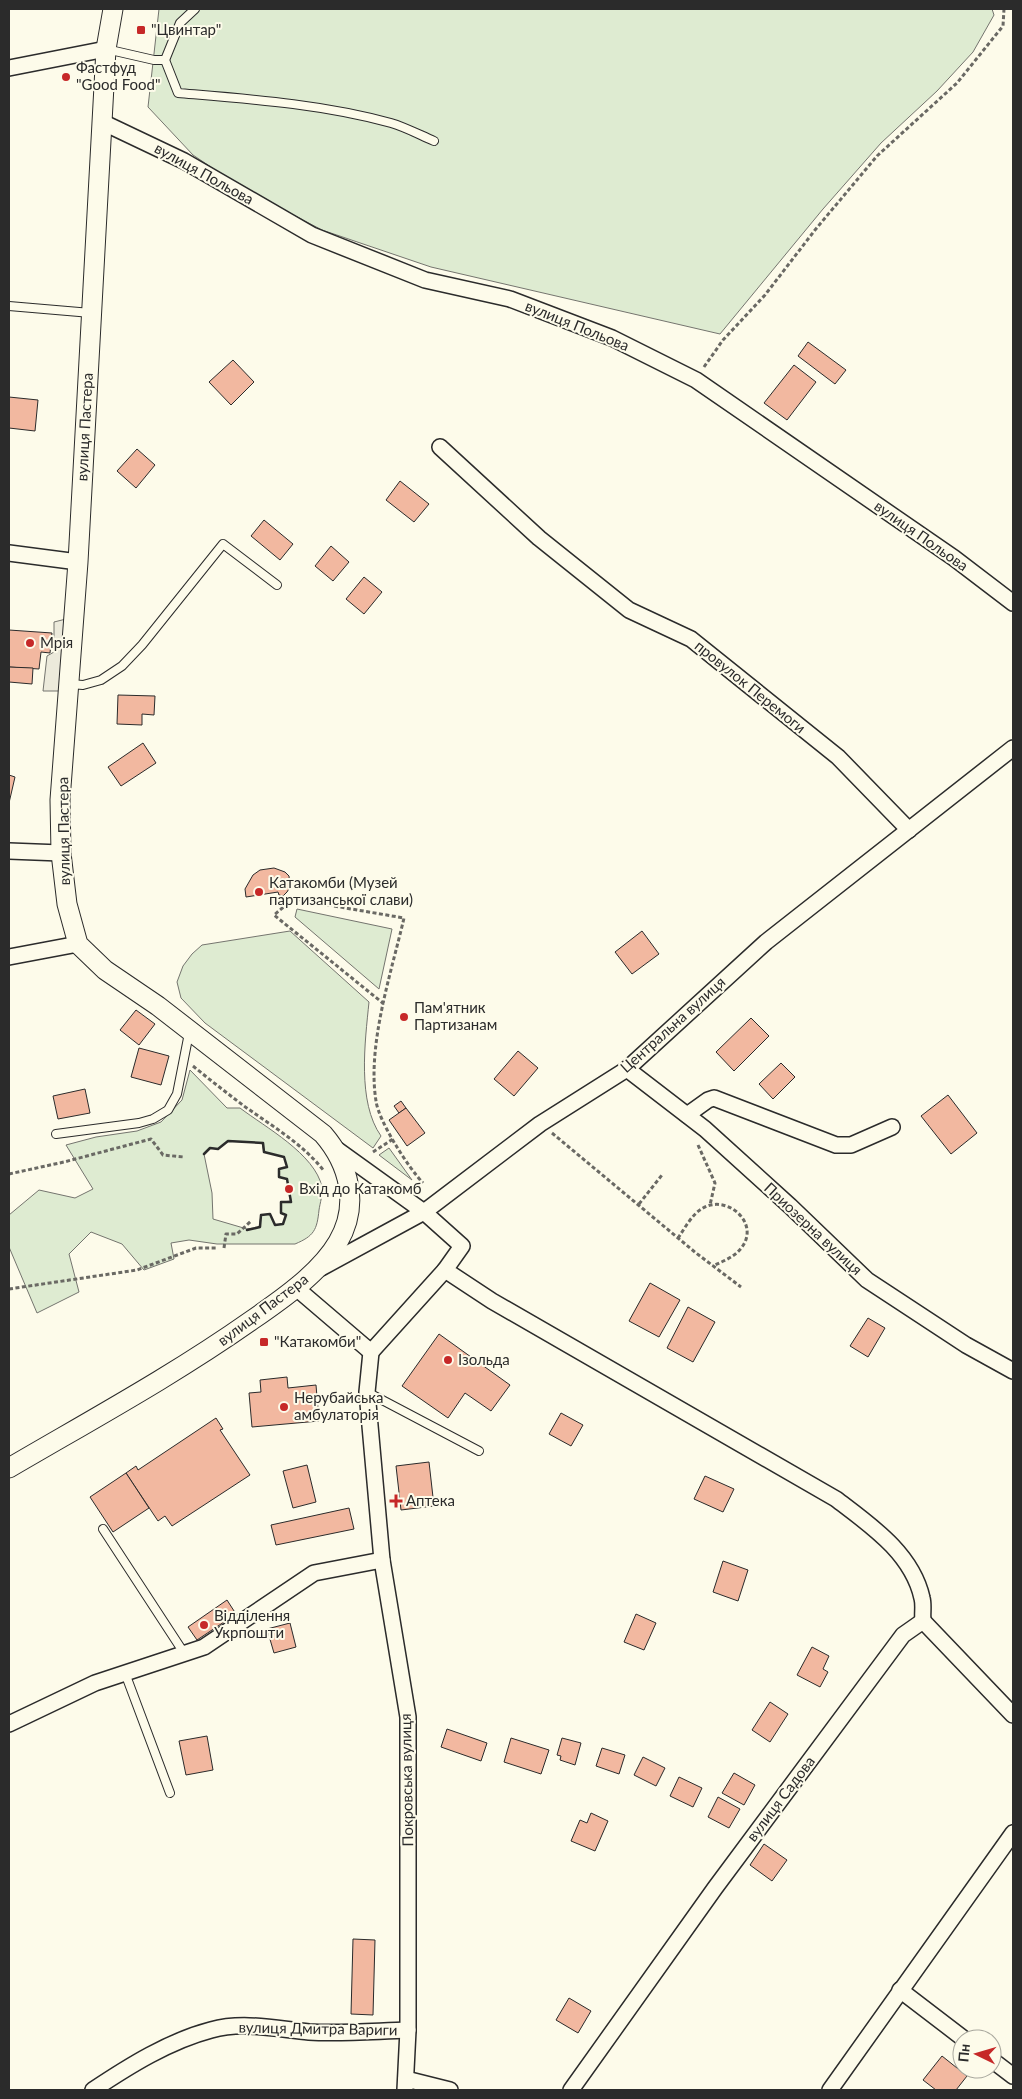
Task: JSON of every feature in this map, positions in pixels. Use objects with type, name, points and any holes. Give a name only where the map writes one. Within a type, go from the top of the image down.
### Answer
[{"type":"street","name":"вулиця Пастера","points":[[9,1468],[178,1370],[265,1311],[313,1272],[326,1258],[338,1242],[347,1222],[350,1200],[349,1183],[335,1148],[323,1134],[158,1006],[105,970],[78,944],[67,904],[61,853],[60,800],[78,562],[106,49],[114,9]]},
{"type":"street","points":[[9,68],[106,49]]},
{"type":"street","name":"вулиця Польова","points":[[102,122],[184,161],[312,235],[425,280],[510,299],[612,338],[696,380],[954,558],[1013,603]]},
{"type":"street","name":"провулок Перемоги","points":[[440,447],[539,538],[629,610],[691,639],[830,751],[909,830]]},
{"type":"street","points":[[9,553],[78,562]]},
{"type":"street","name":"Центральна вулиця","points":[[313,1272],[424,1212],[540,1124],[627,1069],[766,942],[1013,748]]},
{"type":"street","points":[[9,850],[61,853]]},
{"type":"street","points":[[9,957],[78,944]]},
{"type":"street","name":"Приозерна вулиця","points":[[627,1069],[687,1115],[790,1206],[868,1280],[966,1345],[1013,1371]]},
{"type":"street","points":[[687,1115],[708,1100],[714,1098],[836,1145],[844,1146],[851,1145],[892,1127]]},
{"type":"street","points":[[295,1287],[371,1352],[445,1270],[462,1246],[424,1212],[335,1148]]},
{"type":"street","points":[[445,1270],[492,1301],[836,1499],[884,1536],[912,1570],[922,1598],[922,1621],[1013,1715]]},
{"type":"street","name":"Покровська вулиця","points":[[371,1352],[368,1392],[382,1560],[408,1717],[408,2030],[405,2084]]},
{"type":"street","points":[[9,1724],[95,1683],[204,1647],[314,1573],[382,1560]]},
{"type":"street","name":"вулиця Садова","points":[[571,2090],[715,1888],[903,1635],[922,1621]]},
{"type":"street","points":[[830,2090],[1013,1834]]},
{"type":"street","points":[[900,1990],[952,2030]]},
{"type":"street","name":"вулиця Дмитра Вариги","points":[[93,2090],[124,2070],[180,2041],[212,2030],[244,2026],[311,2032],[408,2030]]},
{"type":"street","points":[[1002,2068],[1013,2076]]},
{"type":"street","points":[[405,2084],[450,2090]]},
{"type":"lane","points":[[195,9],[180,23],[165,60],[178,93],[303,106],[354,115],[393,124],[434,142]]},
{"type":"lane","points":[[106,49],[154,60],[165,60]]},
{"type":"lane","points":[[9,306],[91,312]]},
{"type":"lane","points":[[69,684],[83,685],[101,680],[122,666],[142,645],[222,544],[277,585]]},
{"type":"lane","points":[[56,1134],[139,1123],[153,1119],[168,1110],[178,1094],[190,1031]]},
{"type":"lane","points":[[368,1392],[479,1450]]},
{"type":"lane","points":[[103,1530],[184,1653]]},
{"type":"lane","points":[[126,1673],[170,1794]]},
{"type":"path","points":[[696,380],[723,340],[765,295],[814,230],[878,156],[957,83],[1003,26],[1004,9]]},
{"type":"path","points":[[384,1004],[274,915],[293,899],[404,918],[373,1058],[376,1102],[393,1139],[423,1183]]},
{"type":"path","points":[[184,1057],[229,1095],[286,1136],[316,1161],[328,1176]]},
{"type":"path","points":[[540,1124],[678,1238],[741,1287]]},
{"type":"path","points":[[695,1138],[715,1183],[710,1205]]},
{"type":"path","points":[[9,1174],[64,1162],[151,1139],[163,1155],[184,1157]]},
{"type":"path","points":[[373,1152],[393,1139]]},
{"type":"path","points":[[639,1204],[662,1175]]},
{"type":"path","points":[[678,1238],[701,1209],[710,1205],[720,1204],[729,1206],[737,1211],[743,1219],[746,1228],[746,1238],[743,1247],[732,1257],[713,1266]]},
{"type":"path","points":[[224,1248],[226,1234],[238,1234],[251,1221]]},
{"type":"path","points":[[9,1289],[137,1270],[196,1248],[218,1248]]},
{"type":"green space","points":[[159,9],[992,9],[994,15],[973,52],[937,91],[881,143],[823,209],[720,334],[431,267],[322,230],[242,188],[193,155],[148,107]]},
{"type":"green space","points":[[297,909],[392,929],[379,989],[295,917]]},
{"type":"green space","points":[[290,931],[369,1002],[364,1071],[368,1106],[373,1122],[381,1136],[373,1148],[205,1023],[181,998],[177,982],[183,966],[202,945]]},
{"type":"green space","points":[[190,1070],[227,1108],[240,1108],[288,1142],[310,1163],[322,1187],[317,1223],[313,1232],[295,1244],[217,1244],[189,1240],[171,1243],[174,1259],[144,1270],[122,1244],[91,1232],[69,1254],[79,1292],[37,1313],[9,1247],[9,1215],[39,1190],[75,1198],[93,1189],[66,1145],[96,1137],[137,1131],[161,1122],[182,1100]],"holes":[[[228,1141],[262,1143],[264,1152],[284,1157],[287,1167],[279,1169],[279,1177],[287,1179],[291,1201],[281,1202],[281,1213],[286,1215],[283,1224],[275,1225],[270,1214],[261,1215],[259,1227],[247,1229],[213,1219],[212,1193],[204,1154],[210,1148],[218,1149]]]},
{"type":"green space","points":[[389,1148],[412,1180],[379,1155]]},
{"type":"shaded area","points":[[70,618],[64,691],[43,691],[47,656],[54,652],[54,622]]},
{"type":"building","points":[[808,342],[846,370],[835,384],[798,356]]},
{"type":"building","points":[[233,360],[254,382],[231,405],[209,382]]},
{"type":"building","points":[[794,365],[816,382],[787,420],[764,403]]},
{"type":"building","points":[[9,397],[38,400],[35,431],[9,428]]},
{"type":"building","points":[[137,449],[155,465],[136,488],[117,471]]},
{"type":"building","points":[[400,481],[429,504],[414,522],[386,500]]},
{"type":"building","points":[[264,520],[293,544],[280,560],[251,536]]},
{"type":"building","points":[[331,546],[349,562],[333,581],[315,566]]},
{"type":"building","points":[[364,577],[382,592],[364,614],[346,599]]},
{"type":"building","name":"Мрія","points":[[9,630],[52,633],[50,653],[41,652],[39,669],[9,667]]},
{"type":"building","points":[[9,667],[33,668],[32,684],[9,682]]},
{"type":"building","points":[[118,695],[155,696],[154,715],[142,714],[142,725],[117,724]]},
{"type":"building","points":[[143,743],[156,763],[121,786],[108,767]]},
{"type":"building","points":[[9,775],[15,777],[9,803]]},
{"type":"building","points":[[274,868],[285,872],[289,876],[290,887],[287,892],[283,896],[279,895],[278,892],[246,897],[245,889],[253,875],[260,870]]},
{"type":"building","points":[[642,931],[659,954],[632,974],[615,952]]},
{"type":"building","points":[[136,1010],[155,1024],[139,1045],[120,1030]]},
{"type":"building","points":[[751,1018],[769,1036],[734,1071],[716,1052]]},
{"type":"building","points":[[139,1048],[169,1056],[161,1085],[131,1077]]},
{"type":"building","points":[[518,1051],[538,1068],[514,1096],[494,1079]]},
{"type":"building","points":[[781,1063],[795,1077],[773,1099],[759,1084]]},
{"type":"building","points":[[85,1089],[90,1113],[58,1119],[53,1096]]},
{"type":"building","points":[[948,1095],[977,1133],[951,1154],[921,1116]]},
{"type":"building","points":[[401,1101],[406,1108],[399,1113],[394,1106]]},
{"type":"building","points":[[406,1108],[425,1133],[407,1146],[389,1120]]},
{"type":"building","points":[[650,1283],[680,1300],[659,1337],[629,1321]]},
{"type":"building","points":[[688,1307],[715,1322],[693,1362],[667,1348]]},
{"type":"building","points":[[868,1318],[885,1328],[868,1357],[850,1346]]},
{"type":"building","name":"Ізольда","points":[[439,1334],[510,1385],[491,1411],[465,1393],[448,1418],[402,1386]]},
{"type":"building","name":"Нерубайська амбулаторія","points":[[287,1377],[288,1388],[316,1385],[319,1421],[252,1427],[249,1393],[261,1392],[260,1380]]},
{"type":"building","points":[[561,1413],[583,1425],[571,1446],[549,1434]]},
{"type":"building","points":[[216,1418],[223,1429],[220,1430],[250,1475],[172,1526],[165,1516],[158,1521],[126,1473],[136,1466],[138,1470]]},
{"type":"building","points":[[429,1462],[434,1506],[401,1510],[396,1466]]},
{"type":"building","points":[[307,1465],[316,1502],[293,1508],[283,1471]]},
{"type":"building","points":[[126,1473],[149,1508],[113,1532],[90,1497]]},
{"type":"building","points":[[705,1476],[734,1489],[723,1512],[694,1499]]},
{"type":"building","points":[[349,1508],[354,1529],[276,1545],[271,1525]]},
{"type":"building","points":[[723,1561],[748,1570],[738,1601],[713,1592]]},
{"type":"building","points":[[227,1600],[236,1614],[197,1640],[188,1627]]},
{"type":"building","points":[[636,1614],[656,1623],[644,1650],[624,1642]]},
{"type":"building","points":[[290,1623],[296,1647],[274,1653],[267,1629]]},
{"type":"building","points":[[812,1647],[829,1656],[823,1669],[828,1672],[820,1687],[797,1675]]},
{"type":"building","points":[[770,1702],[788,1714],[770,1742],[752,1730]]},
{"type":"building","points":[[447,1729],[487,1743],[481,1761],[441,1747]]},
{"type":"building","points":[[207,1736],[213,1770],[186,1775],[179,1741]]},
{"type":"building","points":[[511,1738],[549,1750],[541,1774],[504,1762]]},
{"type":"building","points":[[562,1738],[581,1743],[575,1765],[560,1760],[561,1756],[557,1755]]},
{"type":"building","points":[[602,1748],[625,1755],[619,1774],[596,1766]]},
{"type":"building","points":[[643,1757],[665,1768],[656,1786],[634,1775]]},
{"type":"building","points":[[734,1773],[755,1785],[744,1805],[722,1793]]},
{"type":"building","points":[[679,1777],[702,1788],[693,1807],[670,1796]]},
{"type":"building","points":[[718,1797],[740,1809],[729,1828],[708,1817]]},
{"type":"building","points":[[591,1813],[608,1821],[595,1851],[571,1841],[580,1820],[587,1823]]},
{"type":"building","points":[[764,1844],[787,1860],[772,1881],[750,1865]]},
{"type":"building","points":[[353,1939],[375,1940],[373,2015],[351,2014]]},
{"type":"building","points":[[569,1998],[591,2011],[578,2033],[556,2020]]},
{"type":"building","points":[[942,2056],[952,2064],[952,2079],[965,2079],[956,2090],[936,2090],[923,2080]]},
{"type":"wall","points":[[204,1154],[210,1148],[218,1149],[228,1141],[263,1143],[264,1152],[284,1157],[287,1167],[279,1169],[279,1177],[287,1179],[291,1202],[281,1202],[281,1213],[286,1215],[283,1224],[275,1225],[270,1214],[261,1215],[260,1227],[247,1230]]},
{"type":"place","name":"\"Цвинтар\"","points":[[141,30]]},
{"type":"place","name":"Фастфуд \"Good Food\"","points":[[66,77]]},
{"type":"place","name":"Мрія","points":[[30,643]]},
{"type":"place","name":"Катакомби (Музей партизанської слави)","points":[[259,892]]},
{"type":"place","name":"Пам'ятник Партизанам","points":[[404,1017]]},
{"type":"place","name":"Вхід до Катакомб","points":[[289,1189]]},
{"type":"place","name":"\"Катакомби\"","points":[[264,1342]]},
{"type":"place","name":"Ізольда","points":[[448,1360]]},
{"type":"place","name":"Нерубайська амбулаторія","points":[[284,1407]]},
{"type":"place","name":"Аптека","points":[[396,1501]]},
{"type":"place","name":"Відділення Укрпошти","points":[[204,1625]]}]
